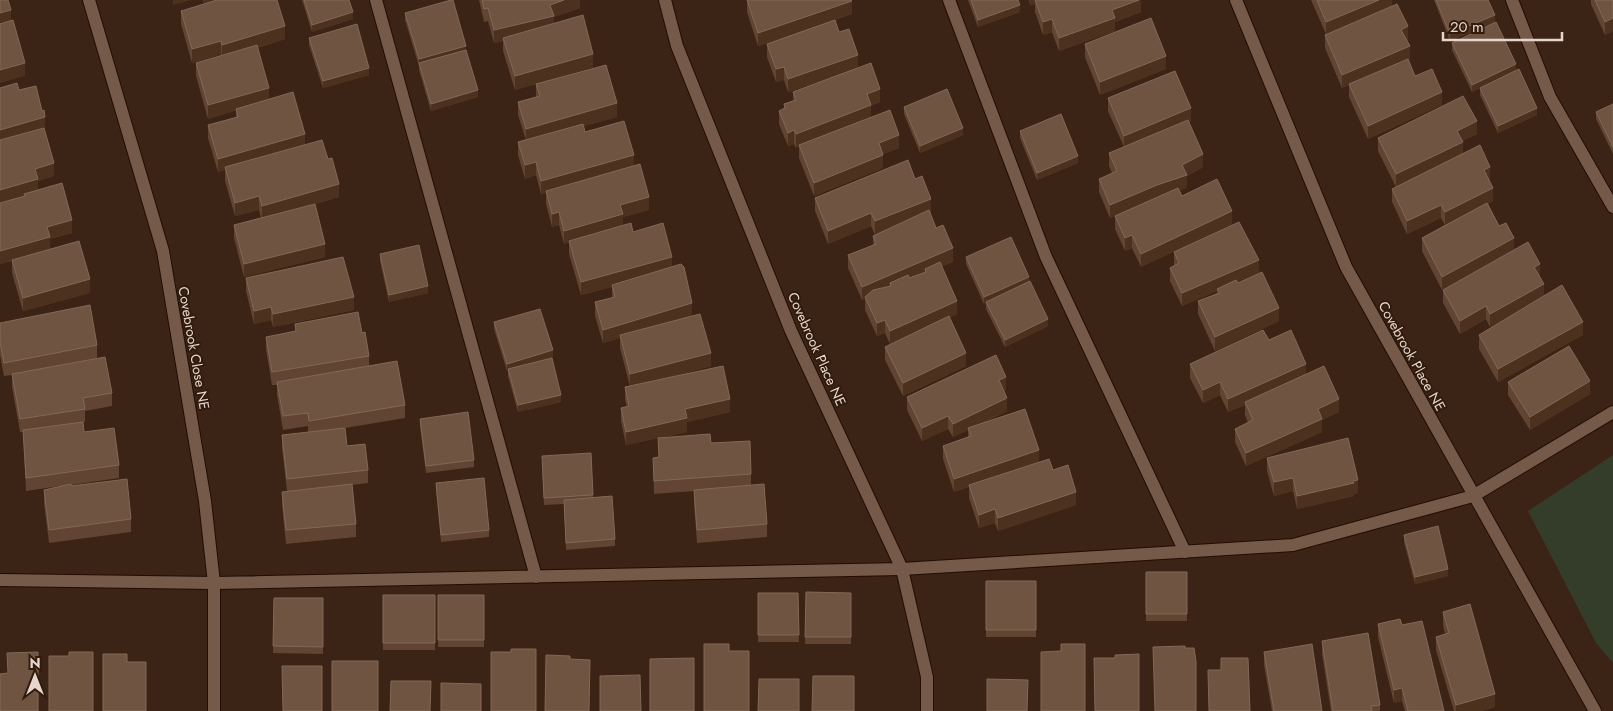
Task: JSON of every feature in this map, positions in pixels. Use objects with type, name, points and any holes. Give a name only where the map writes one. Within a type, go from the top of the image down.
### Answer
[{"type":"street","name":"Covebrook Close NE","points":[[89,0],[162,251],[205,501],[214,583],[214,711]]},
{"type":"street","points":[[376,0],[536,577]]},
{"type":"street","name":"Covebrook Place NE","points":[[665,0],[678,46],[790,331],[902,569],[927,677],[927,711]]},
{"type":"street","points":[[949,0],[1046,257],[1184,552]]},
{"type":"street","name":"Covebrook Place NE","points":[[1236,0],[1346,267],[1595,711]]},
{"type":"street","points":[[1512,0],[1550,98],[1613,207]]},
{"type":"street","points":[[0,580],[214,583],[902,569],[1293,545],[1473,496],[1613,412]]},
{"type":"green space","points":[[1613,455],[1613,663],[1596,643],[1528,511]]},
{"type":"building","points":[[0,0],[8,0],[11,10],[0,13]]},
{"type":"building","points":[[217,0],[277,0],[285,26],[222,45],[221,41],[192,49],[181,11]]},
{"type":"building","points":[[304,0],[349,0],[353,12],[312,25]]},
{"type":"building","points":[[453,0],[466,46],[419,59],[405,13]]},
{"type":"building","points":[[482,0],[564,0],[550,5],[554,16],[494,30],[488,8],[484,9]]},
{"type":"building","points":[[747,0],[851,0],[852,1],[758,33]]},
{"type":"building","points":[[971,0],[1018,0],[1020,5],[978,20]]},
{"type":"building","points":[[1035,0],[1139,0],[1112,10],[1115,18],[1059,38],[1052,19],[1043,22]]},
{"type":"building","points":[[1317,0],[1379,0],[1326,22]]},
{"type":"building","points":[[1436,0],[1488,0],[1495,15],[1450,34]]},
{"type":"building","points":[[1595,0],[1613,0],[1613,18],[1605,22]]},
{"type":"building","points":[[1397,4],[1408,26],[1401,30],[1410,46],[1342,75],[1325,35]]},
{"type":"building","points":[[583,15],[593,54],[515,76],[503,38]]},
{"type":"building","points":[[1151,18],[1166,56],[1100,82],[1085,44]]},
{"type":"building","points":[[13,20],[25,63],[0,70],[0,24]]},
{"type":"building","points":[[835,20],[839,32],[849,29],[858,55],[788,79],[784,67],[776,69],[767,44]]},
{"type":"building","points":[[1496,22],[1516,64],[1472,85],[1452,43]]},
{"type":"building","points":[[357,24],[369,68],[323,81],[309,38]]},
{"type":"building","points":[[257,45],[269,88],[208,105],[196,63]]},
{"type":"building","points":[[466,50],[478,90],[431,104],[419,63]]},
{"type":"building","points":[[1408,59],[1415,76],[1432,69],[1442,92],[1368,126],[1349,84]]},
{"type":"building","points":[[871,63],[880,89],[867,94],[871,105],[796,134],[794,130],[788,133],[779,111],[785,108],[784,104],[796,100],[793,92]]},
{"type":"building","points":[[606,65],[617,103],[526,129],[518,102],[540,96],[536,84]]},
{"type":"building","points":[[1519,69],[1537,108],[1498,126],[1480,88]]},
{"type":"building","points":[[1175,71],[1191,108],[1124,136],[1108,98]]},
{"type":"building","points":[[17,83],[19,90],[36,86],[45,117],[0,130],[0,88]]},
{"type":"building","points":[[947,89],[963,128],[920,146],[904,107]]},
{"type":"building","points":[[293,92],[305,134],[218,159],[208,125],[238,117],[236,109]]},
{"type":"building","points":[[1463,96],[1477,121],[1457,131],[1463,142],[1396,174],[1378,138]]},
{"type":"building","points":[[1613,104],[1613,147],[1596,112]]},
{"type":"building","points":[[890,110],[899,135],[879,143],[883,155],[814,183],[799,145]]},
{"type":"building","points":[[1061,114],[1078,156],[1037,173],[1020,131]]},
{"type":"building","points":[[1188,120],[1203,154],[1182,165],[1187,175],[1157,185],[1110,205],[1099,179],[1117,171],[1109,153]]},
{"type":"building","points":[[624,121],[634,155],[541,181],[536,162],[525,165],[518,142],[583,124],[585,132]]},
{"type":"building","points":[[44,128],[54,163],[35,169],[38,179],[0,190],[0,140]]},
{"type":"building","points":[[322,140],[328,159],[332,158],[339,184],[262,206],[259,196],[235,203],[225,167]]},
{"type":"building","points":[[1480,145],[1490,167],[1484,170],[1493,188],[1445,212],[1441,205],[1407,221],[1392,189]]},
{"type":"building","points":[[908,160],[915,179],[922,176],[931,199],[875,221],[871,213],[828,231],[815,198]]},
{"type":"building","points":[[640,164],[649,197],[620,205],[623,214],[564,231],[559,212],[552,214],[546,191]]},
{"type":"building","points":[[1217,179],[1232,211],[1141,254],[1132,235],[1125,238],[1115,216],[1178,188],[1182,196]]},
{"type":"building","points":[[62,183],[72,220],[47,227],[50,237],[0,251],[0,203]]},
{"type":"building","points":[[1487,203],[1499,226],[1506,223],[1514,238],[1442,277],[1422,238]]},
{"type":"building","points":[[315,204],[325,244],[244,264],[234,225]]},
{"type":"building","points":[[929,210],[936,228],[943,225],[953,248],[862,287],[848,255],[876,244],[873,236]]},
{"type":"building","points":[[1239,222],[1259,260],[1182,293],[1170,268],[1179,263],[1174,252]]},
{"type":"building","points":[[631,223],[633,232],[663,223],[672,257],[581,282],[569,241]]},
{"type":"building","points":[[1011,237],[1029,277],[984,297],[966,257]]},
{"type":"building","points":[[79,241],[90,279],[23,298],[12,260]]},
{"type":"building","points":[[1528,242],[1540,264],[1534,267],[1544,284],[1490,314],[1486,306],[1460,321],[1443,290]]},
{"type":"building","points":[[419,245],[428,286],[389,295],[380,254]]},
{"type":"building","points":[[343,257],[354,297],[273,314],[271,307],[254,311],[246,278]]},
{"type":"building","points":[[940,262],[957,301],[890,331],[885,320],[877,323],[865,297],[873,290],[891,286],[890,283],[908,275],[909,278],[926,272],[925,269]]},
{"type":"building","points":[[681,264],[684,267],[692,303],[603,330],[595,302],[615,297],[612,285]]},
{"type":"building","points":[[1262,272],[1279,308],[1215,337],[1198,301],[1220,293],[1217,289],[1236,280],[1238,283]]},
{"type":"building","points":[[1030,281],[1048,319],[1005,340],[986,302]]},
{"type":"building","points":[[1562,285],[1583,322],[1498,369],[1479,335]]},
{"type":"building","points":[[90,305],[97,345],[4,363],[0,342],[0,323]]},
{"type":"building","points":[[540,309],[553,350],[507,364],[494,322]]},
{"type":"building","points":[[358,312],[362,333],[365,332],[369,356],[272,372],[266,337],[296,331],[295,324]]},
{"type":"building","points":[[700,314],[711,353],[630,374],[620,335]]},
{"type":"building","points":[[949,316],[966,353],[903,383],[885,347]]},
{"type":"building","points":[[1263,330],[1269,340],[1291,330],[1306,364],[1228,399],[1220,382],[1203,390],[1190,364]]},
{"type":"building","points":[[1569,346],[1590,381],[1530,417],[1508,382]]},
{"type":"building","points":[[996,355],[1006,377],[999,380],[1007,398],[953,424],[948,416],[922,428],[907,397]]},
{"type":"building","points":[[105,357],[112,393],[83,398],[85,409],[20,419],[12,374]]},
{"type":"building","points":[[552,358],[561,395],[518,405],[508,369]]},
{"type":"building","points":[[397,361],[405,405],[309,421],[308,413],[283,416],[277,382]]},
{"type":"building","points":[[723,366],[730,399],[685,409],[687,418],[626,432],[621,408],[629,406],[625,387]]},
{"type":"building","points":[[1324,366],[1339,399],[1318,409],[1322,419],[1246,453],[1235,429],[1253,420],[1245,402]]},
{"type":"building","points":[[1025,409],[1039,450],[954,479],[943,446],[971,436],[968,428]]},
{"type":"building","points":[[468,412],[474,460],[426,466],[420,419]]},
{"type":"building","points":[[83,422],[84,432],[114,428],[119,465],[26,478],[23,430]]},
{"type":"building","points":[[345,428],[347,446],[365,444],[368,470],[287,479],[282,435]]},
{"type":"building","points":[[710,434],[711,443],[750,441],[751,474],[654,481],[653,458],[659,457],[658,438]]},
{"type":"building","points":[[1348,438],[1358,480],[1353,481],[1354,483],[1297,496],[1293,478],[1274,482],[1267,458]]},
{"type":"building","points":[[591,453],[593,495],[544,498],[542,456]]},
{"type":"building","points":[[1049,459],[1053,470],[1068,465],[1076,492],[998,518],[995,509],[979,515],[969,485]]},
{"type":"building","points":[[484,478],[489,530],[441,535],[436,483]]},
{"type":"building","points":[[127,479],[131,519],[49,530],[44,490],[71,484],[71,486]]},
{"type":"building","points":[[352,484],[356,524],[286,530],[282,492]]},
{"type":"building","points":[[764,484],[767,524],[697,530],[694,490]]},
{"type":"building","points":[[612,496],[615,539],[566,543],[564,500]]},
{"type":"building","points":[[1438,526],[1448,569],[1415,577],[1404,535]]},
{"type":"building","points":[[1146,572],[1187,572],[1187,614],[1146,614]]},
{"type":"building","points":[[986,581],[1036,581],[1036,630],[986,630]]},
{"type":"building","points":[[806,592],[851,593],[851,637],[805,637]]},
{"type":"building","points":[[758,593],[798,593],[799,635],[758,635]]},
{"type":"building","points":[[383,595],[435,595],[435,643],[383,643]]},
{"type":"building","points":[[438,595],[484,595],[484,640],[438,640]]},
{"type":"building","points":[[274,598],[323,598],[323,647],[273,646]]},
{"type":"building","points":[[1470,604],[1495,694],[1456,705],[1436,637],[1449,633],[1443,612]]},
{"type":"building","points":[[1400,619],[1402,625],[1422,621],[1444,711],[1408,711],[1402,688],[1394,690],[1378,624]]},
{"type":"building","points":[[1368,633],[1380,705],[1371,706],[1372,711],[1333,711],[1322,641]]},
{"type":"building","points":[[704,644],[729,644],[729,651],[749,651],[749,711],[704,711]]},
{"type":"building","points":[[1061,644],[1085,644],[1085,711],[1041,711],[1041,652],[1061,651]]},
{"type":"building","points":[[1312,644],[1322,711],[1274,711],[1264,652]]},
{"type":"building","points":[[1185,646],[1185,648],[1194,648],[1196,661],[1196,711],[1155,711],[1153,647]]},
{"type":"building","points":[[511,649],[536,649],[536,711],[491,711],[491,652],[511,652]]},
{"type":"building","points":[[38,652],[38,711],[0,711],[0,674],[8,673],[7,653]]},
{"type":"building","points":[[69,652],[93,652],[93,711],[49,711],[49,656],[69,656]]},
{"type":"building","points":[[103,654],[127,654],[127,662],[146,662],[146,711],[103,711]]},
{"type":"building","points":[[1139,654],[1139,711],[1095,711],[1094,658],[1115,658],[1115,655]]},
{"type":"building","points":[[546,655],[570,656],[570,659],[590,660],[589,711],[545,711]]},
{"type":"building","points":[[694,658],[694,711],[650,711],[650,659]]},
{"type":"building","points":[[1221,658],[1248,658],[1250,711],[1209,711],[1208,670],[1221,670]]},
{"type":"building","points":[[332,661],[378,661],[378,711],[332,711]]},
{"type":"building","points":[[282,666],[322,666],[322,711],[283,711]]},
{"type":"building","points":[[640,675],[641,711],[600,711],[600,676]]},
{"type":"building","points":[[813,676],[854,676],[854,711],[812,711]]},
{"type":"building","points":[[759,679],[799,679],[799,711],[758,711]]},
{"type":"building","points":[[987,679],[1028,680],[1027,711],[987,711]]},
{"type":"building","points":[[391,681],[431,681],[430,711],[390,711]]},
{"type":"building","points":[[441,683],[481,684],[481,711],[441,711]]}]
